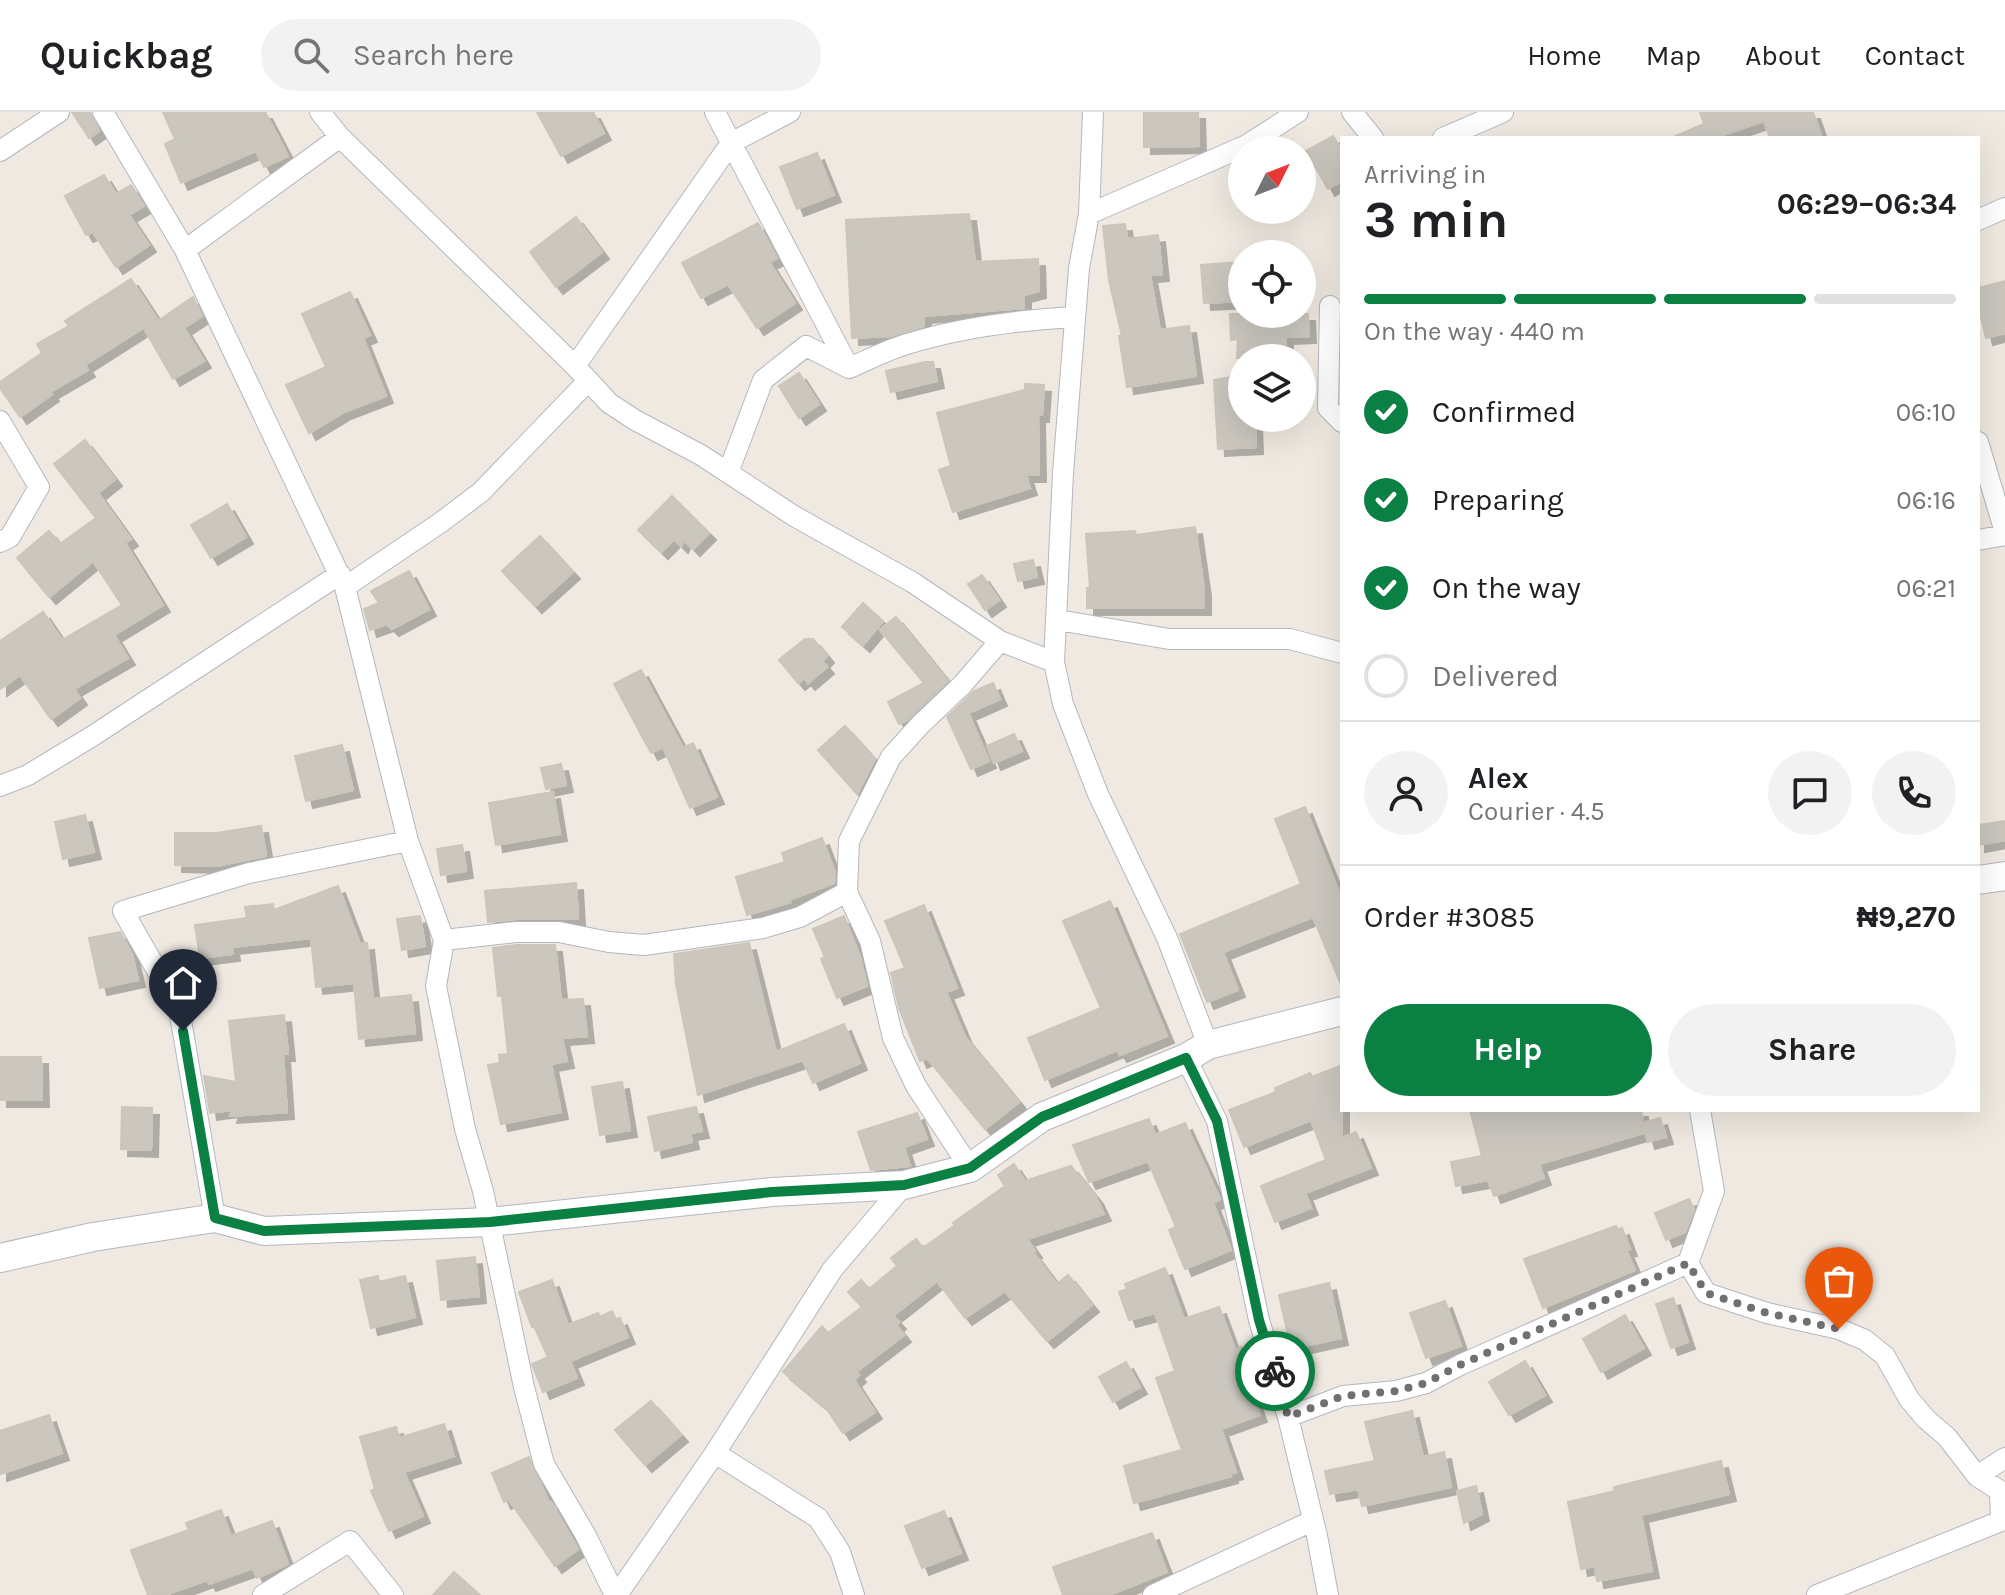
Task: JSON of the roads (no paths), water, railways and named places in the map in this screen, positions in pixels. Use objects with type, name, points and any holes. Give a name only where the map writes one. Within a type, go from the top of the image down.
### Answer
[{"type":"street","points":[[0,151],[59,112]]},
{"type":"street","points":[[103,112],[185,250],[342,581],[408,841],[444,940],[436,986],[465,1129],[490,1222],[524,1387],[544,1464],[616,1595],[715,1453],[832,1270],[904,1185]]},
{"type":"street","points":[[320,112],[340,137],[609,403],[794,516],[912,582],[1000,641],[1054,662]]},
{"type":"street","points":[[715,112],[849,368]]},
{"type":"street","points":[[0,786],[28,775],[91,737],[440,523],[481,492],[582,374],[731,143],[790,112]]},
{"type":"street","points":[[1093,112],[1089,214],[1079,268],[1063,473],[1054,662],[1063,704],[1098,794],[1167,938],[1217,1121],[1259,1320],[1288,1417],[1328,1595]]},
{"type":"street","points":[[1089,214],[1247,145],[1298,112]]},
{"type":"street","points":[[1352,112],[1371,136]]},
{"type":"street","points":[[1448,136],[1503,112]]},
{"type":"street","points":[[185,250],[340,137]]},
{"type":"street","points":[[1980,219],[2005,208]]},
{"type":"street","points":[[1330,306],[1328,408],[1340,420]]},
{"type":"street","points":[[849,368],[905,344],[967,329],[1017,320],[1075,317]]},
{"type":"street","points":[[728,473],[763,380],[806,346],[849,368]]},
{"type":"street","points":[[0,421],[39,487],[10,537],[0,542]]},
{"type":"street","points":[[1980,449],[2005,534],[1980,540]]},
{"type":"street","points":[[1058,620],[1169,639],[1290,639],[1340,652]]},
{"type":"street","points":[[970,1168],[916,1086],[893,1038],[870,941],[847,892],[849,841],[891,757],[962,685],[1000,641]]},
{"type":"street","points":[[215,1218],[179,1009],[123,911],[249,873],[408,841]]},
{"type":"street","points":[[1980,880],[2005,876]]},
{"type":"street","points":[[444,940],[516,932],[559,932],[644,945],[763,928],[800,917],[847,892]]},
{"type":"street","points":[[0,1258],[93,1237],[215,1218],[264,1231],[490,1222],[772,1192],[904,1185],[970,1168],[1042,1117],[1197,1052],[1340,1012]]},
{"type":"street","points":[[1288,1417],[1343,1396],[1396,1391],[1426,1383],[1688,1263],[1714,1191],[1700,1112]]},
{"type":"street","points":[[1688,1263],[1706,1293],[1767,1313],[1839,1329],[1865,1340],[1885,1356],[1909,1399],[1947,1437],[1977,1476],[2003,1492],[2001,1521],[1817,1595]]},
{"type":"street","points":[[715,1453],[818,1518],[840,1552],[854,1595]]},
{"type":"street","points":[[1977,1476],[2005,1458]]},
{"type":"street","points":[[1153,1595],[1312,1521]]},
{"type":"street","points":[[263,1595],[350,1541],[393,1595]]}]
